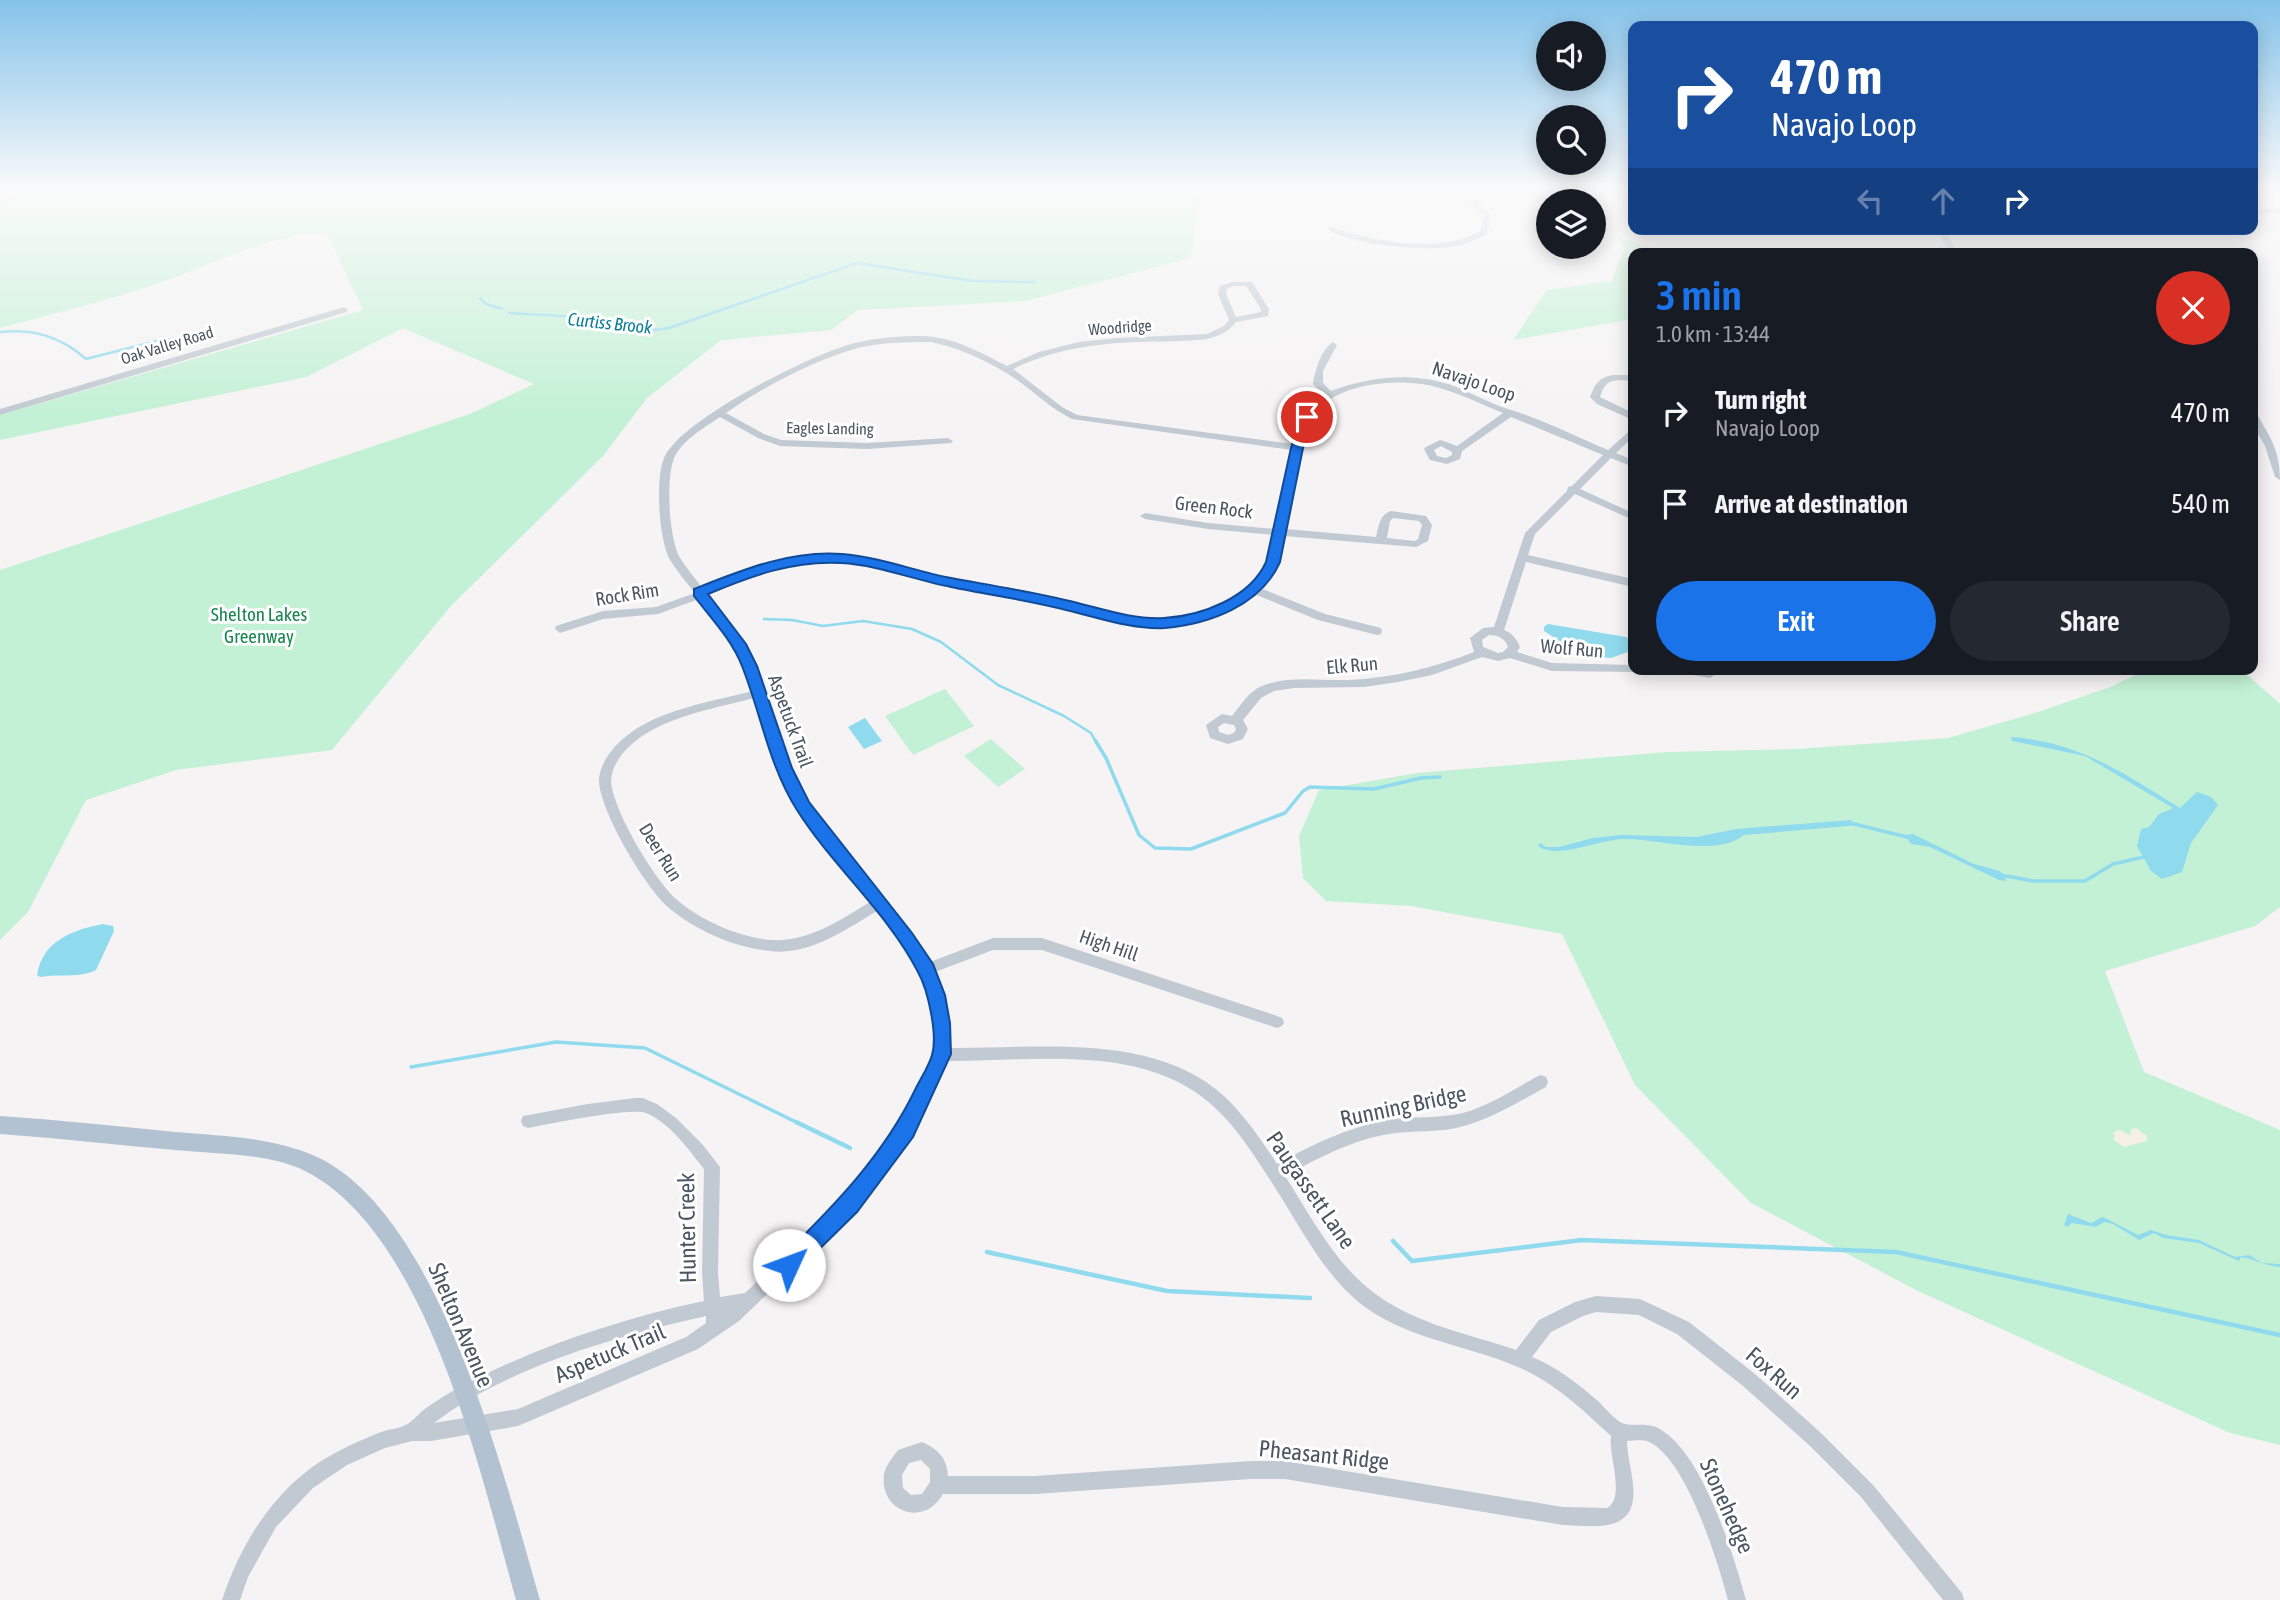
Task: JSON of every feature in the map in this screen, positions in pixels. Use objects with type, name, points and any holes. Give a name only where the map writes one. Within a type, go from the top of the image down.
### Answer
[{"type":"main road","name":"Shelton Avenue","points":[[0,1125],[181,1141],[274,1153],[311,1164],[337,1178],[377,1217],[419,1281],[476,1424],[528,1600]]},
{"type":"street","name":"Woodridge","points":[[1007,369],[1035,354],[1060,347],[1119,340],[1210,337],[1227,328],[1233,320],[1265,314],[1250,284],[1233,284],[1222,291],[1233,320]]},
{"type":"street","name":"Oak Valley Road","points":[[0,412],[344,310]]},
{"type":"street","name":"Aspetuck Trail","points":[[476,1424],[518,1417],[692,1343],[715,1329],[750,1300],[850,1205],[893,1151],[918,1108],[942,1054],[936,995],[927,970],[879,902],[803,806],[784,768],[740,648],[678,565],[671,549],[666,510],[666,469],[673,451],[682,440],[719,413],[788,373],[836,352],[865,344],[921,338],[941,340],[1007,369],[1059,409],[1075,417],[1297,448]]},
{"type":"street","points":[[1331,396],[1318,384],[1317,376],[1333,345]]},
{"type":"street","points":[[1628,378],[1605,379],[1599,384],[1595,397],[1600,402],[1628,414]]},
{"type":"street","name":"Navajo Loop","points":[[699,593],[763,568],[822,558],[869,562],[918,575],[1011,592],[1145,623],[1202,617],[1226,607],[1254,590],[1267,575],[1307,417],[1331,396],[1373,381],[1420,381],[1464,392],[1628,462]]},
{"type":"street","points":[[1457,450],[1511,412]]},
{"type":"street","name":"Eagles Landing","points":[[719,413],[761,436],[780,443],[867,446],[948,441]]},
{"type":"street","points":[[2258,425],[2270,446],[2280,477]]},
{"type":"street","points":[[1498,632],[1530,533],[1571,489],[1628,436]]},
{"type":"street","points":[[1571,489],[1628,515]]},
{"type":"street","name":"Green Rock","points":[[1145,516],[1208,526],[1416,544],[1423,541],[1427,525],[1422,518],[1391,514],[1385,520],[1381,540]]},
{"type":"street","points":[[1521,557],[1628,582]]},
{"type":"street","points":[[1254,590],[1322,617],[1377,631]]},
{"type":"street","name":"Rock Rim","points":[[560,629],[597,616],[657,610],[699,593]]},
{"type":"street","points":[[1487,631],[1498,632],[1511,640],[1514,647],[1510,654],[1497,658],[1482,653],[1475,642],[1478,635],[1487,631]]},
{"type":"street","name":"Elk Run","points":[[1236,720],[1255,697],[1269,688],[1364,683],[1396,678],[1441,669],[1482,653]]},
{"type":"street","name":"Wolf Run","points":[[1510,654],[1552,667],[1628,668]]},
{"type":"street","name":"Deer Run","points":[[758,693],[659,723],[639,733],[613,757],[606,772],[606,788],[639,859],[670,901],[686,913],[744,939],[771,946],[783,947],[816,938],[879,902]]},
{"type":"street","name":"High Hill","points":[[927,970],[993,944],[1042,944],[1277,1022]]},
{"type":"street","name":"Paugassett Lane","points":[[942,1054],[1096,1054],[1125,1057],[1169,1072],[1210,1094],[1275,1174],[1335,1265],[1369,1300],[1414,1326],[1520,1359],[1558,1379],[1620,1433]]},
{"type":"street","name":"Running Bridge","points":[[1275,1174],[1317,1150],[1356,1135],[1390,1127],[1441,1124],[1473,1117],[1541,1082]]},
{"type":"street","name":"Hunter Creek","points":[[528,1121],[642,1105],[662,1116],[701,1154],[712,1167],[711,1308],[715,1329]]},
{"type":"street","name":"Aspetuck Trail","points":[[412,1432],[428,1417],[464,1394],[587,1339],[750,1300]]},
{"type":"street","name":"Fox Run","points":[[1520,1359],[1545,1326],[1596,1304],[1640,1307],[1683,1328],[1777,1405],[1867,1490],[1955,1600]]},
{"type":"street","points":[[231,1600],[240,1573],[270,1521],[307,1482],[341,1460],[372,1445],[412,1432],[431,1432],[476,1424]]},
{"type":"street","name":"Pheasant Ridge","points":[[939,1485],[1035,1485],[1285,1470],[1563,1516],[1608,1517],[1620,1510],[1625,1500],[1624,1476],[1617,1450],[1620,1433]]},
{"type":"street","name":"Stonehedge","points":[[1620,1433],[1654,1435],[1665,1443],[1688,1473],[1731,1574],[1737,1600]]},
{"type":"green space","name":"Shelton Lakes Greenway","points":[[0,265],[207,265],[120,296],[0,328]]},
{"type":"green space","name":"Shelton Lakes Greenway","points":[[342,265],[1165,265],[1026,301],[858,310],[831,330],[721,340],[647,398],[603,456],[450,607],[332,750],[176,770],[86,800],[28,912],[0,940],[0,570],[470,414],[534,384],[403,328],[306,377],[0,440],[0,415],[363,310]]},
{"type":"green space","points":[[1618,265],[1628,265],[1628,320],[1513,340],[1547,290],[1612,281]]},
{"type":"green space","points":[[2135,675],[2248,675],[2280,704],[2280,907],[2255,926],[2105,971],[2144,1072],[2280,1130],[2280,1445],[2230,1433],[1918,1291],[1751,1203],[1635,1085],[1562,934],[1411,906],[1326,901],[1303,878],[1299,836],[1319,790],[1417,773],[1668,752],[1797,749],[1948,738],[2038,712],[2110,687]]},
{"type":"green space","points":[[945,689],[974,726],[913,755],[885,716]]},
{"type":"green space","points":[[991,739],[1025,769],[998,787],[964,756]]},
{"type":"sand","points":[[2136,1128],[2147,1136],[2147,1141],[2124,1147],[2114,1140],[2114,1132],[2120,1130],[2130,1135],[2131,1129]]},
{"type":"water","points":[[1548,624],[1626,637],[1628,652],[1611,658],[1583,656],[1544,631]]},
{"type":"water","points":[[865,718],[882,741],[864,749],[848,727]]},
{"type":"water","points":[[2011,737],[2036,740],[2080,752],[2120,771],[2180,808],[2197,792],[2211,797],[2218,805],[2191,843],[2182,872],[2162,879],[2151,871],[2137,846],[2141,829],[2149,827],[2159,814],[2173,808],[2085,756],[2012,741]]},
{"type":"water","points":[[1851,820],[1853,825],[1744,835],[1732,842],[1718,845],[1622,839],[1556,851],[1538,846],[1540,843],[1546,847],[1559,847],[1593,838],[1621,835],[1697,837],[1736,829]]},
{"type":"water","points":[[1913,834],[1974,864],[2000,871],[2007,881],[1999,880],[1930,847],[1911,844],[1905,835]]},
{"type":"water","points":[[103,924],[113,926],[114,931],[96,970],[76,975],[37,975],[40,963],[53,945],[71,934]]},
{"type":"water","points":[[2068,1214],[2091,1223],[2102,1217],[2138,1235],[2151,1230],[2199,1240],[2235,1257],[2249,1255],[2261,1262],[2241,1257],[2239,1261],[2199,1243],[2163,1238],[2154,1233],[2139,1240],[2113,1224],[2104,1222],[2096,1227],[2072,1223],[2067,1227],[2064,1225]]},
{"type":"waterway","name":"Curtiss Brook","points":[[509,313],[579,317],[654,330],[669,328],[852,265]]},
{"type":"waterway","name":"Curtiss Brook","points":[[868,265],[972,281],[1035,282]]},
{"type":"waterway","name":"Curtiss Brook","points":[[480,298],[486,304],[502,309]]},
{"type":"waterway","name":"Curtiss Brook","points":[[0,332],[46,336],[66,345],[86,359],[160,340],[180,338]]},
{"type":"waterway","points":[[764,619],[792,620],[823,626],[863,621],[912,629],[941,642],[998,685],[1064,716],[1091,733],[1096,742]]},
{"type":"waterway","points":[[1095,740],[1106,758],[1139,835],[1155,848],[1191,849],[1285,813],[1303,791],[1310,787],[1374,789],[1421,778],[1440,777]]},
{"type":"waterway","points":[[1850,823],[1907,837]]},
{"type":"waterway","points":[[2001,875],[2033,881],[2085,881],[2113,864],[2148,856]]},
{"type":"waterway","points":[[411,1067],[556,1042],[645,1048],[800,1124]]},
{"type":"waterway","points":[[796,1122],[850,1148]]},
{"type":"waterway","points":[[1393,1241],[1412,1261],[1582,1240],[1896,1252],[2280,1335]]},
{"type":"waterway","points":[[987,1252],[1167,1291],[1310,1298]]},
{"type":"route","points":[[789,1265],[850,1205],[893,1151],[929,1086],[942,1054],[941,1023],[936,995],[927,970],[906,938],[803,806],[784,768],[750,666],[728,630],[699,593],[747,573],[785,562],[822,558],[845,559],[1011,592],[1145,623],[1202,617],[1226,607],[1254,590],[1267,575],[1273,562],[1297,448],[1307,417]]}]
